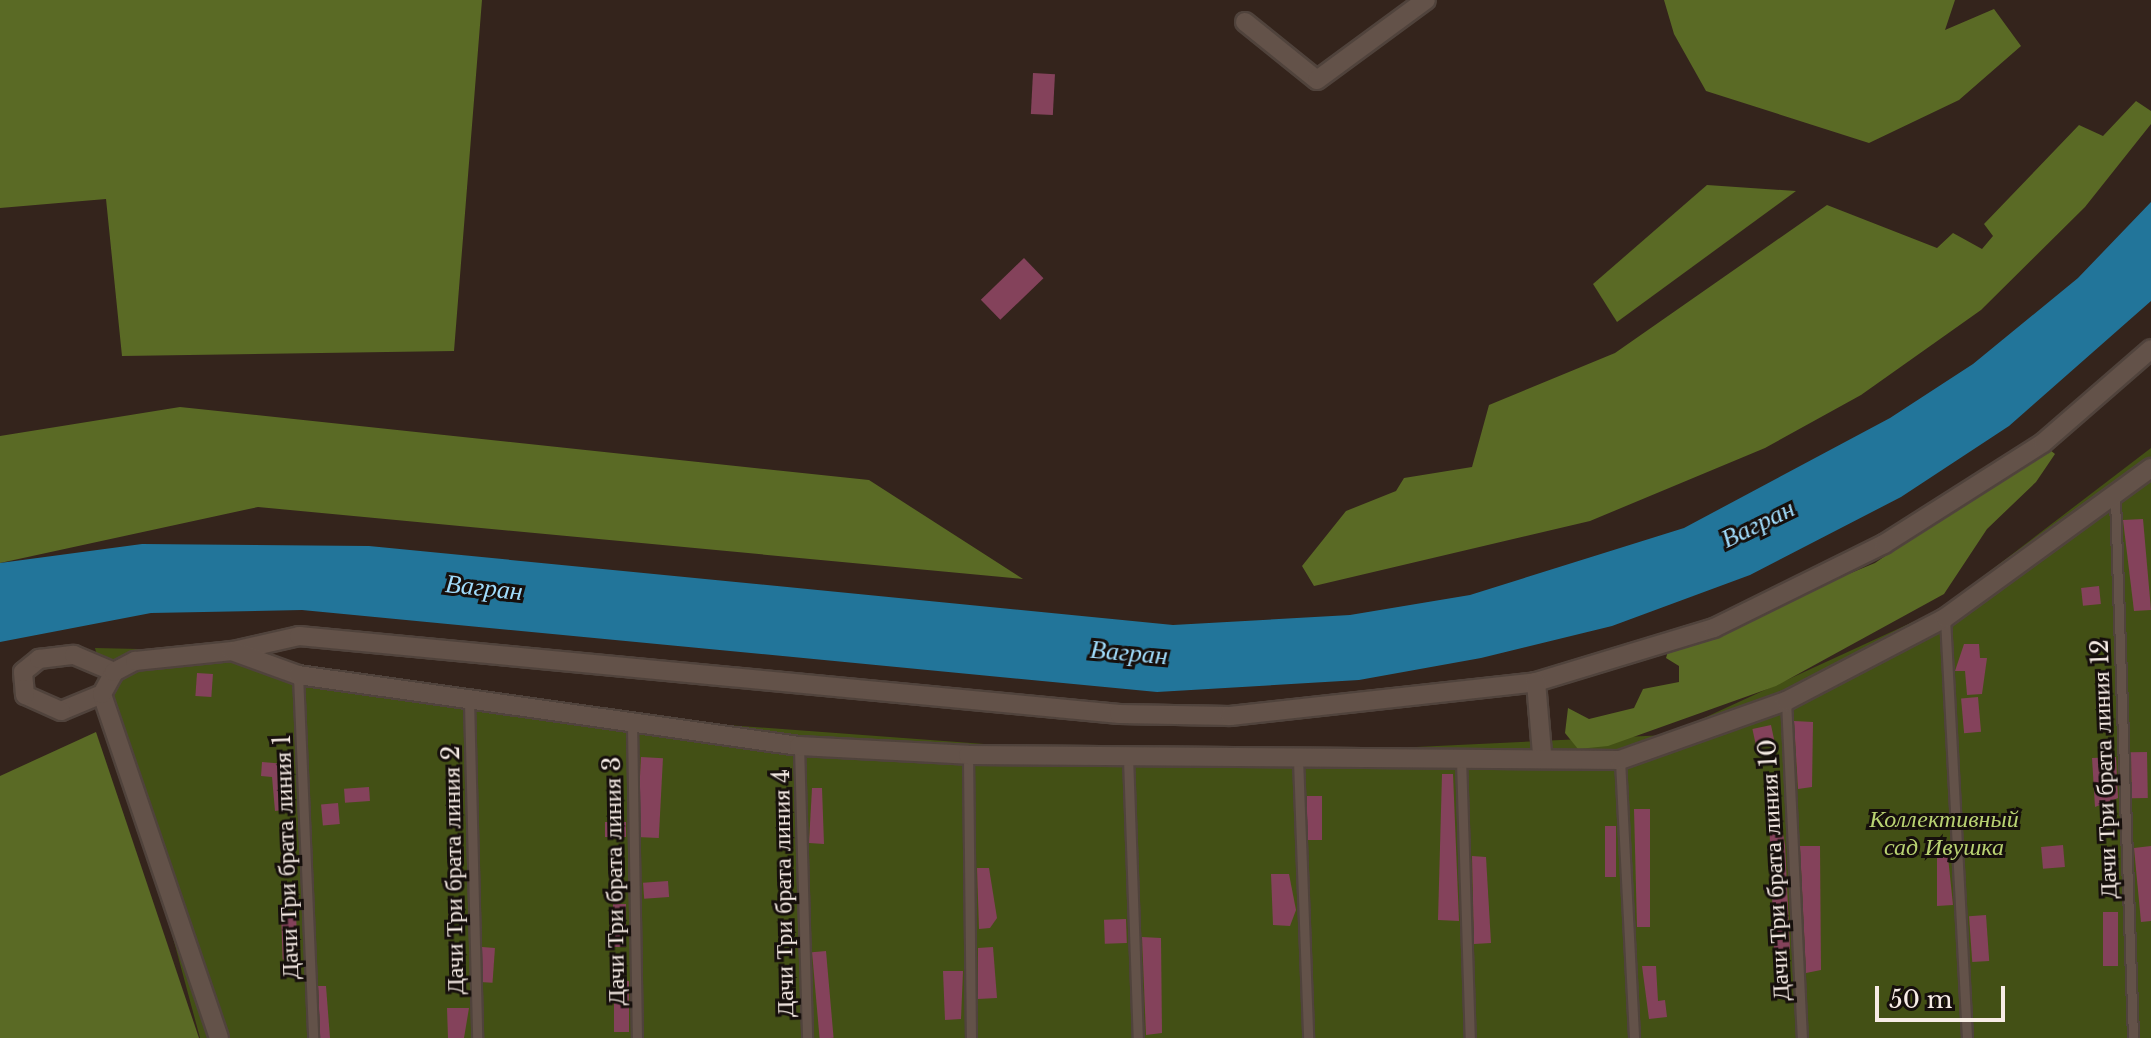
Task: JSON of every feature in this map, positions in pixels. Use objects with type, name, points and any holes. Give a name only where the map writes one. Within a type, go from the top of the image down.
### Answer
[{"type":"street","points":[[1245,22],[1317,80],[1426,0]]},
{"type":"street","points":[[114,672],[74,655],[39,659],[23,672],[25,695],[61,711],[102,694],[114,672],[135,661],[232,651],[299,636],[1119,714],[1230,716],[1536,682],[1714,628],[1884,544],[2043,443],[2151,349]]},
{"type":"street","points":[[232,651],[298,675],[799,746],[968,755],[1298,759],[1542,754],[1620,760],[1786,701],[1945,618],[2115,498],[2151,468]]},
{"type":"street","points":[[1536,682],[1542,754]]},
{"type":"street","points":[[102,694],[219,1038]]},
{"type":"lane","name":"Дачи Три брата линия 12","points":[[2115,498],[2133,1038]]},
{"type":"lane","points":[[1945,618],[1967,1038]]},
{"type":"lane","name":"Дачи Три брата линия 1","points":[[298,675],[313,1038]]},
{"type":"lane","name":"Дачи Три брата линия 2","points":[[469,701],[477,1038]]},
{"type":"lane","name":"Дачи Три брата линия 10","points":[[1786,701],[1802,1038]]},
{"type":"lane","name":"Дачи Три брата линия 3","points":[[632,723],[637,1038]]},
{"type":"lane","name":"Дачи Три брата линия 4","points":[[799,746],[807,1038]]},
{"type":"lane","points":[[968,755],[971,1038]]},
{"type":"lane","points":[[1461,756],[1470,1038]]},
{"type":"lane","points":[[1128,757],[1138,1038]]},
{"type":"lane","points":[[1298,759],[1308,1038]]},
{"type":"lane","points":[[1620,760],[1634,1038]]},
{"type":"green space","points":[[0,0],[482,0],[454,351],[122,356],[106,199],[0,208]]},
{"type":"green space","points":[[1664,0],[1955,0],[1945,30],[1994,9],[2021,46],[1959,100],[1869,143],[1706,91],[1674,34]]},
{"type":"green space","points":[[2136,101],[2151,111],[2151,124],[2085,207],[1981,310],[1861,395],[1765,448],[1590,521],[1314,586],[1302,566],[1346,511],[1396,491],[1404,478],[1472,467],[1489,405],[1615,353],[1827,205],[1937,248],[1953,233],[1982,249],[1993,236],[1984,224],[2079,125],[2103,136]]},
{"type":"green space","points":[[1707,185],[1796,191],[1617,322],[1593,284]]},
{"type":"green space","points":[[180,407],[869,480],[1023,579],[258,507],[0,563],[0,436]]},
{"type":"green space","points":[[2045,446],[2055,454],[2036,482],[1987,529],[1944,594],[1776,686],[1608,746],[1578,749],[1565,733],[1568,708],[1589,719],[1634,708],[1643,689],[1679,682],[1679,666],[1666,658],[1669,648],[1875,563]]},
{"type":"green space","name":"Коллективный сад Ивушка","points":[[2151,448],[2151,1038],[200,1038],[95,648],[183,650],[633,718],[1080,751],[1311,752],[1667,735],[1939,610]]},
{"type":"green space","points":[[96,732],[199,1038],[0,1038],[0,776]]},
{"type":"water","name":"Вагран","points":[[2151,202],[2151,301],[2009,426],[1901,497],[1750,575],[1612,626],[1481,658],[1359,680],[1157,692],[302,610],[151,613],[0,642],[0,563],[142,544],[369,546],[1173,625],[1350,615],[1470,595],[1684,528],[1890,418],[1973,364],[2078,278]]},
{"type":"building","points":[[1033,73],[1055,74],[1053,115],[1031,114]]},
{"type":"building","points":[[1024,258],[1043,278],[1000,320],[981,300]]},
{"type":"building","points":[[2143,519],[2151,610],[2134,611],[2123,520]]},
{"type":"building","points":[[2099,586],[2101,604],[2083,606],[2081,588]]},
{"type":"building","points":[[1964,644],[1979,644],[1980,658],[1987,658],[1982,694],[1967,695],[1965,671],[1955,671]]},
{"type":"building","points":[[197,673],[213,674],[211,697],[195,696]]},
{"type":"building","points":[[1978,697],[1981,732],[1964,733],[1961,698]]},
{"type":"building","points":[[1794,721],[1813,722],[1812,787],[1798,789]]},
{"type":"building","points":[[1771,725],[1775,744],[1756,748],[1752,729]]},
{"type":"building","points":[[2131,752],[2147,752],[2148,798],[2132,798]]},
{"type":"building","points":[[641,757],[663,758],[659,838],[637,837]]},
{"type":"building","points":[[2116,757],[2118,798],[2095,807],[2092,758]]},
{"type":"building","points":[[262,762],[286,764],[283,793],[290,793],[291,809],[275,811],[272,777],[261,776]]},
{"type":"building","points":[[1442,774],[1453,774],[1459,921],[1438,920]]},
{"type":"building","points":[[369,787],[370,801],[345,803],[344,789]]},
{"type":"building","points":[[812,788],[822,788],[824,844],[809,843]]},
{"type":"building","points":[[1307,796],[1322,796],[1322,840],[1307,840]]},
{"type":"building","points":[[338,803],[340,824],[323,825],[321,804]]},
{"type":"building","points":[[1634,809],[1650,809],[1650,927],[1637,927]]},
{"type":"building","points":[[1769,817],[1780,817],[1785,845],[1790,949],[1774,949]]},
{"type":"building","points":[[605,822],[626,822],[626,837],[605,837]]},
{"type":"building","points":[[1605,826],[1616,826],[1616,877],[1605,877]]},
{"type":"building","points":[[1937,838],[1946,838],[1953,905],[1937,906]]},
{"type":"building","points":[[2063,845],[2065,867],[2043,869],[2041,847]]},
{"type":"building","points":[[1800,846],[1820,846],[1821,970],[1806,973]]},
{"type":"building","points":[[2151,846],[2151,921],[2141,922],[2134,848]]},
{"type":"building","points":[[1472,856],[1486,857],[1491,943],[1474,944]]},
{"type":"building","points":[[977,868],[989,868],[997,918],[990,928],[979,929]]},
{"type":"building","points":[[1271,874],[1289,874],[1296,910],[1290,926],[1273,925]]},
{"type":"building","points":[[668,881],[669,897],[644,899],[643,883]]},
{"type":"building","points":[[613,904],[626,904],[626,947],[613,947]]},
{"type":"building","points":[[296,912],[298,959],[283,959],[281,913]]},
{"type":"building","points":[[2103,912],[2118,912],[2118,966],[2103,966]]},
{"type":"building","points":[[1986,915],[1989,961],[1972,962],[1969,916]]},
{"type":"building","points":[[1126,919],[1127,943],[1105,944],[1104,920]]},
{"type":"building","points":[[1142,937],[1161,938],[1162,1033],[1146,1035]]},
{"type":"building","points":[[482,947],[495,948],[493,983],[480,982]]},
{"type":"building","points":[[993,947],[997,998],[978,999],[978,948]]},
{"type":"building","points":[[826,951],[834,1038],[820,1038],[812,952]]},
{"type":"building","points":[[1642,966],[1656,966],[1658,1001],[1665,1000],[1667,1017],[1649,1019]]},
{"type":"building","points":[[943,971],[963,971],[961,1019],[945,1020]]},
{"type":"building","points":[[614,981],[629,981],[629,1032],[614,1032]]},
{"type":"building","points":[[318,986],[326,986],[330,1038],[320,1038]]},
{"type":"building","points":[[447,1008],[469,1008],[464,1038],[448,1038]]}]
